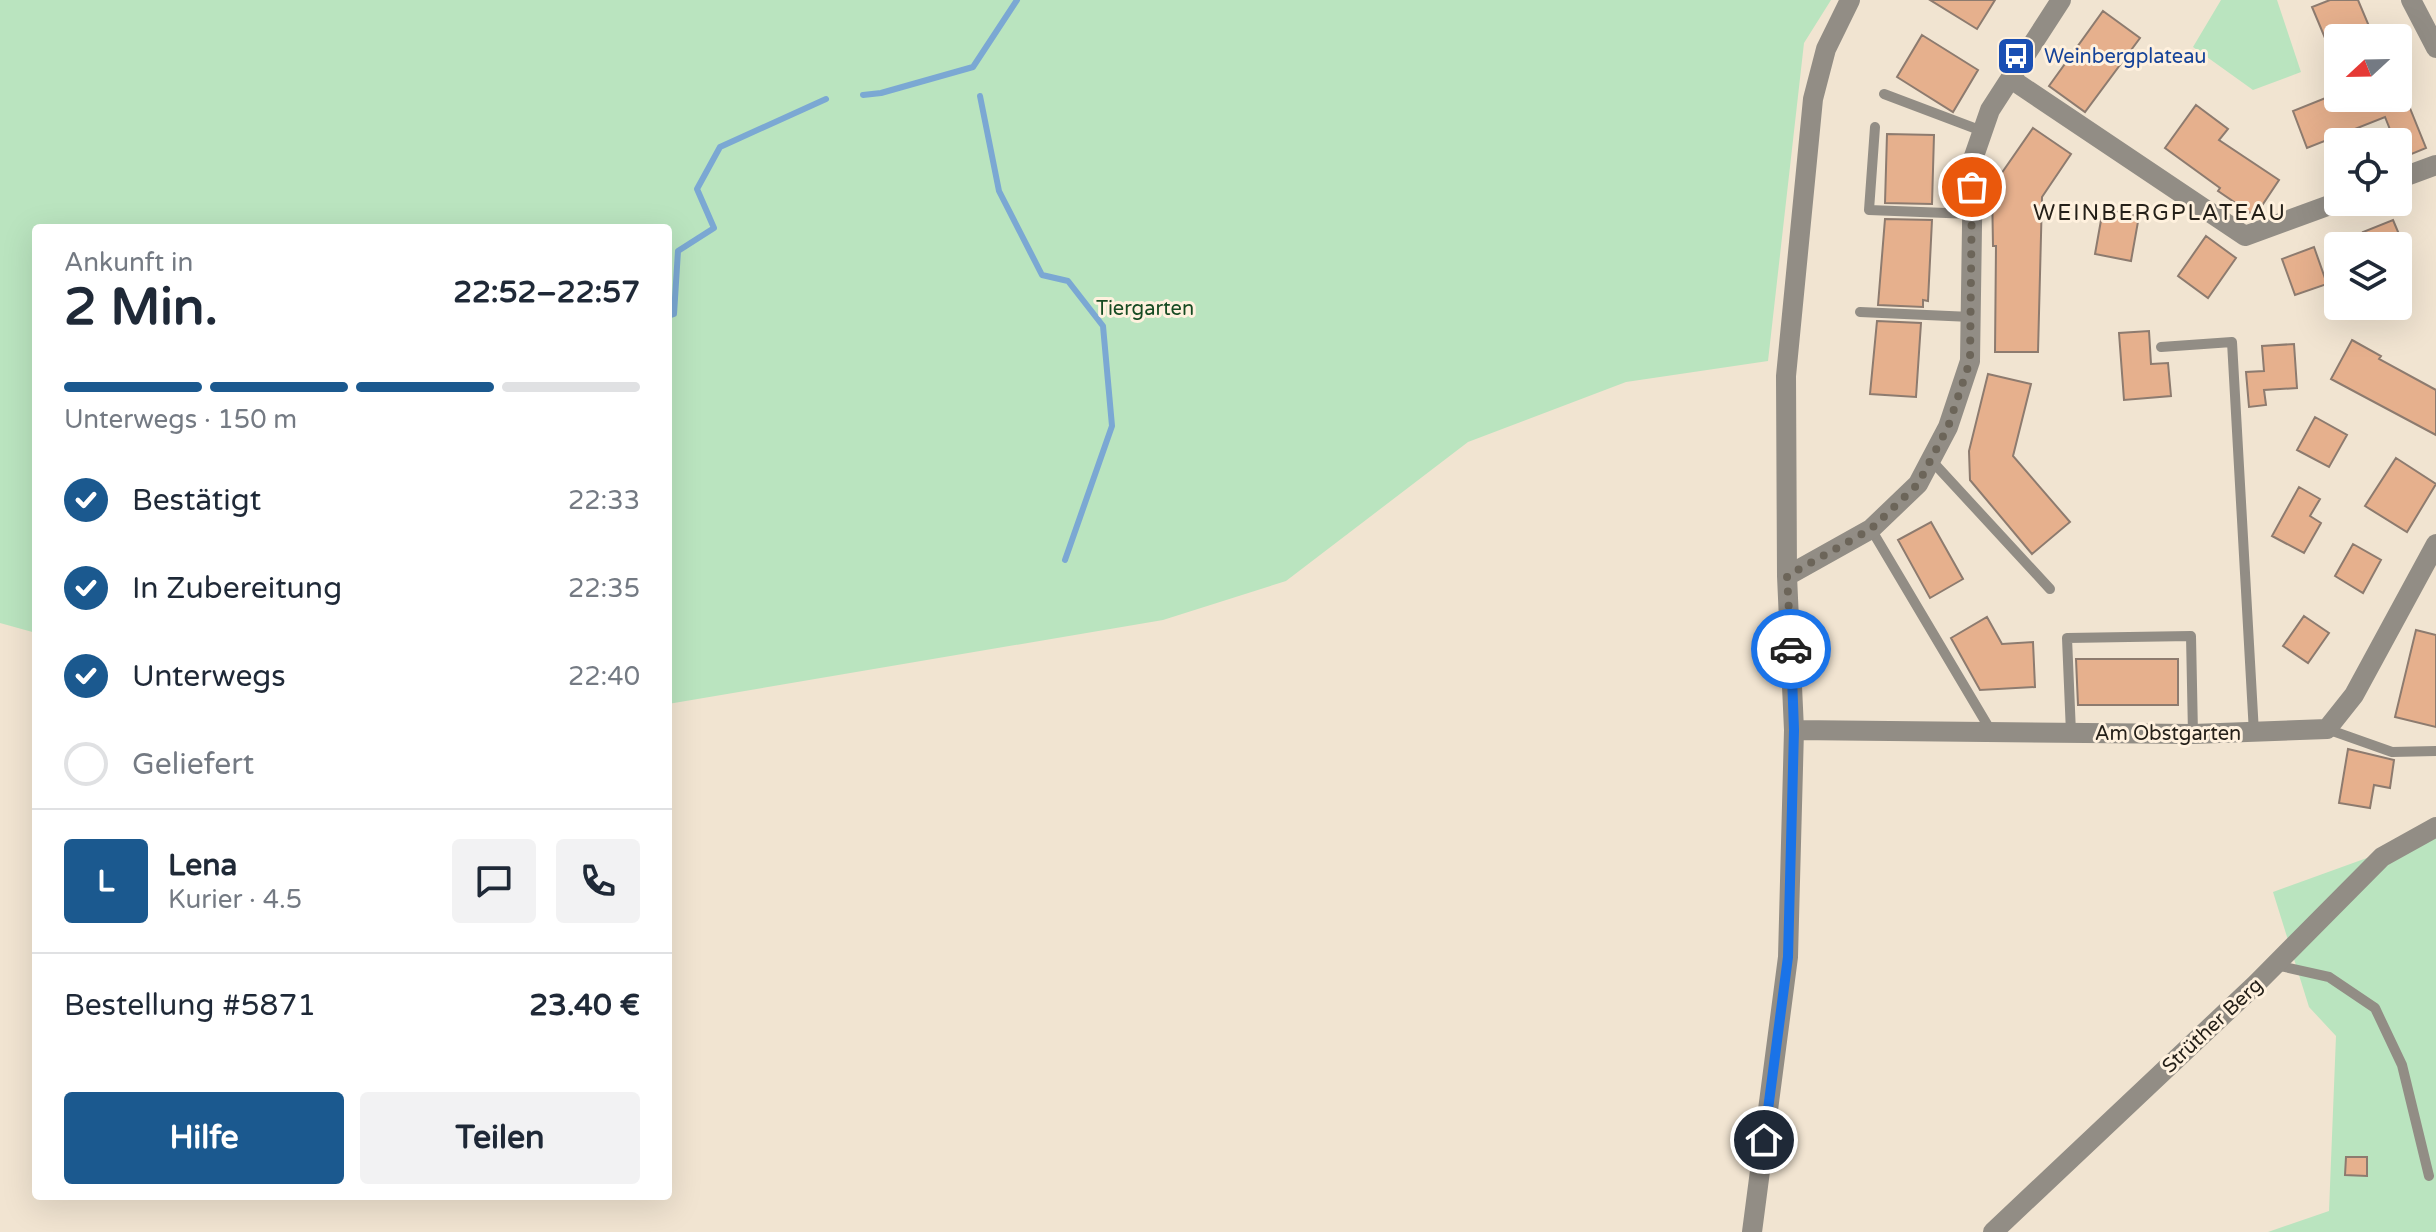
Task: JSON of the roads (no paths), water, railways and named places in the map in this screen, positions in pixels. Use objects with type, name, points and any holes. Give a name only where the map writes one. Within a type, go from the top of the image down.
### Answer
[{"type":"street","points":[[1752,1232],[1788,957],[1794,730],[1787,576],[1786,376],[1813,99],[1826,49],[1850,0]]},
{"type":"street","points":[[1787,576],[1871,529],[1918,484],[1948,427],[1970,361],[1973,159],[1990,110],[2061,0]]},
{"type":"street","points":[[2411,0],[2436,48]]},
{"type":"street","points":[[2011,79],[2245,236],[2324,207]]},
{"type":"street","points":[[2412,174],[2436,165]]},
{"type":"street","points":[[2327,729],[2354,695],[2436,544]]},
{"type":"street","name":"Am Obstgarten","points":[[1794,730],[2193,734],[2327,729]]},
{"type":"street","name":"Strüther Berg","points":[[1993,1232],[2276,965],[2382,857],[2436,827]]},
{"type":"lane","points":[[1884,94],[1982,131]]},
{"type":"lane","points":[[1875,127],[1869,210],[1972,214]]},
{"type":"lane","points":[[1860,312],[1971,317]]},
{"type":"lane","points":[[2161,347],[2232,342],[2254,733]]},
{"type":"lane","points":[[1931,460],[2050,589]]},
{"type":"lane","points":[[1871,529],[1992,733]]},
{"type":"lane","points":[[2071,733],[2067,638],[2191,636],[2193,734]]},
{"type":"lane","points":[[2327,729],[2392,752],[2436,751]]},
{"type":"lane","points":[[2276,965],[2329,977],[2375,1008],[2402,1065],[2429,1176]]},
{"type":"waterway","points":[[863,95],[881,93],[973,67],[1017,0]]},
{"type":"waterway","points":[[980,96],[999,191],[1042,275],[1068,281],[1103,326],[1112,426],[1065,560]]},
{"type":"waterway","points":[[672,315],[678,251],[714,228],[697,189],[720,147],[826,99]]},
{"type":"place","name":"Weinbergplateau","points":[[2016,56]]},
{"type":"district","name":"WEINBERGPLATEAU","points":[[2160,212]]},
{"type":"park label","name":"Tiergarten","points":[[1145,308]]}]
